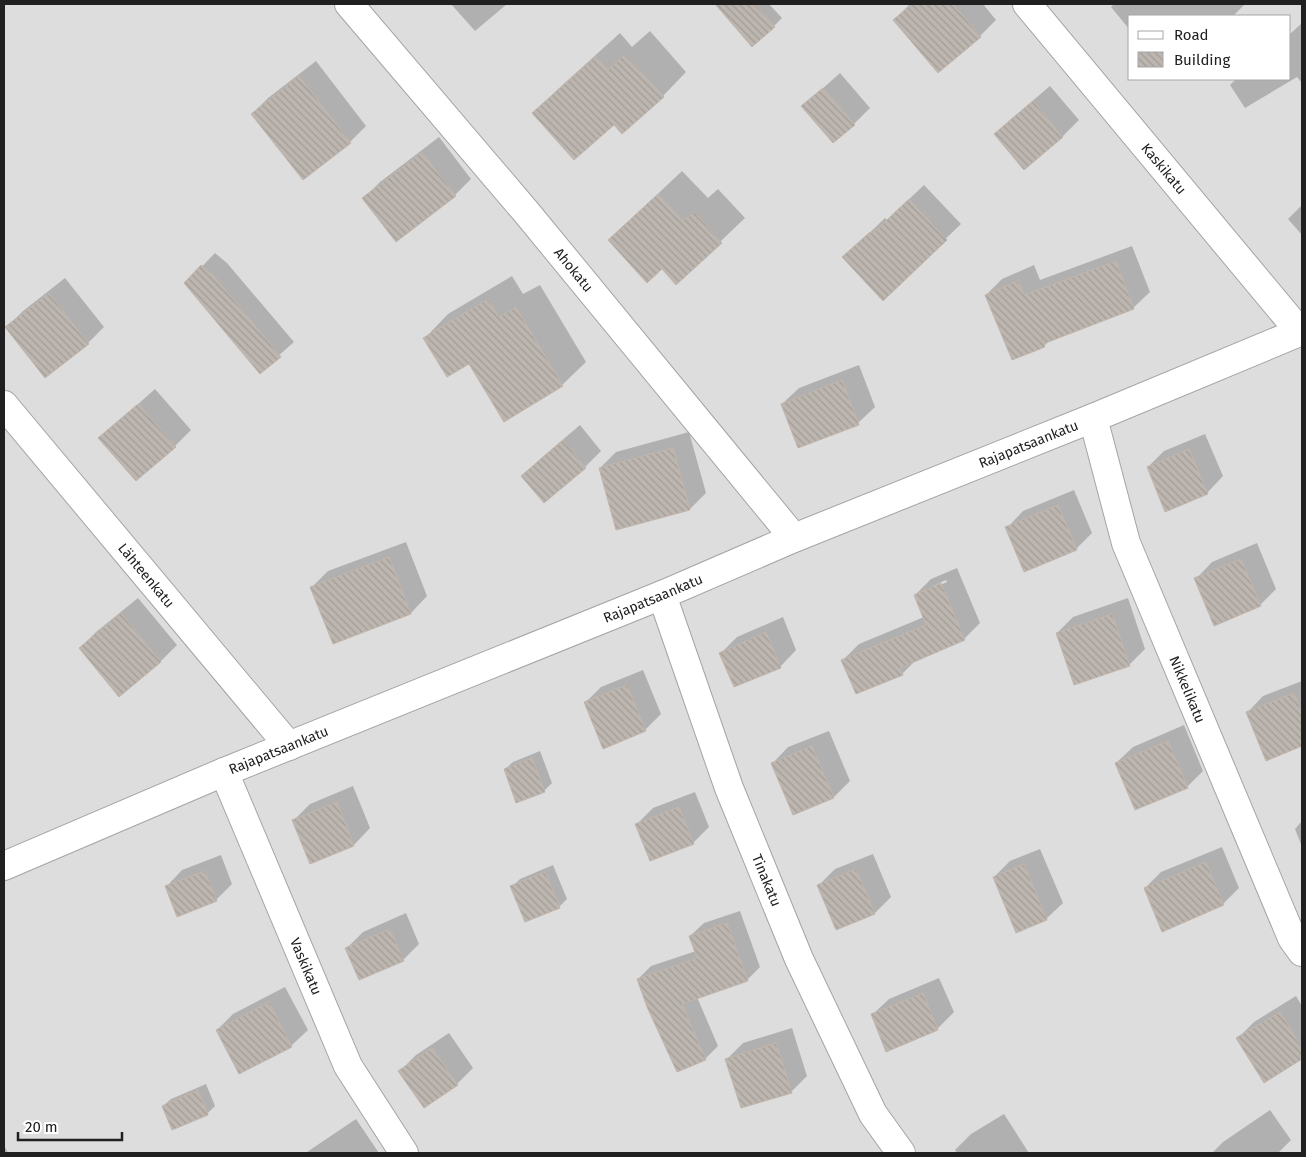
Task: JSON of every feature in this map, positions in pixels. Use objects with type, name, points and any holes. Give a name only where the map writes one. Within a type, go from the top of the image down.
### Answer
[{"type":"street","name":"Ahokatu","points":[[349,4],[533,220],[794,538]]},
{"type":"street","name":"Kaskikatu","points":[[1027,4],[1301,331]]},
{"type":"street","name":"Rajapatsaankatu","points":[[4,866],[224,772],[662,594],[794,538],[1093,418],[1301,331]]},
{"type":"street","name":"Lähteenkatu","points":[[4,405],[289,746]]},
{"type":"street","name":"Nikkelikatu","points":[[1093,418],[1126,543],[1292,938],[1302,952]]},
{"type":"street","name":"Tinakatu","points":[[662,594],[729,788],[799,959],[873,1114],[901,1153]]},
{"type":"street","name":"Vaskikatu","points":[[224,772],[348,1066],[404,1153]]},
{"type":"shaded area","points":[[4,4],[1302,4],[1302,1153],[4,1153]]},
{"type":"building","points":[[715,4],[755,4],[775,27],[752,47]]},
{"type":"building","points":[[912,4],[953,4],[981,37],[938,73],[893,20]]},
{"type":"building","points":[[625,54],[664,97],[622,134],[614,125],[574,160],[532,113],[596,56],[608,70]]},
{"type":"building","points":[[299,76],[351,143],[303,180],[251,114]]},
{"type":"building","points":[[823,88],[855,125],[833,143],[801,106]]},
{"type":"building","points":[[1033,101],[1063,137],[1024,170],[994,134]]},
{"type":"building","points":[[422,152],[456,196],[396,242],[362,198]]},
{"type":"building","points":[[658,194],[683,221],[694,212],[722,243],[676,285],[662,269],[647,283],[608,240]]},
{"type":"building","points":[[909,199],[947,240],[883,301],[842,257],[870,232],[872,234]]},
{"type":"building","points":[[1116,261],[1134,309],[1043,344],[1045,347],[1012,360],[985,295],[1018,281],[1024,295]]},
{"type":"building","points":[[201,265],[214,276],[281,357],[260,374],[184,283]]},
{"type":"building","points":[[49,293],[89,344],[45,378],[5,327]]},
{"type":"building","points":[[488,299],[499,317],[516,307],[563,386],[504,422],[469,364],[447,377],[423,338]]},
{"type":"building","points":[[842,380],[859,425],[798,448],[781,404]]},
{"type":"building","points":[[138,404],[176,447],[136,481],[98,438]]},
{"type":"building","points":[[563,440],[586,468],[544,503],[521,476]]},
{"type":"building","points":[[673,448],[690,510],[616,530],[599,468]]},
{"type":"building","points":[[1189,449],[1208,494],[1165,512],[1147,467]]},
{"type":"building","points":[[1058,505],[1077,550],[1024,572],[1005,527]]},
{"type":"building","points":[[389,557],[411,614],[333,644],[310,587]]},
{"type":"building","points":[[1241,559],[1261,606],[1214,626],[1194,578]]},
{"type":"building","points":[[941,583],[965,640],[900,668],[903,675],[856,694],[841,660],[926,625],[914,595]]},
{"type":"building","points":[[121,613],[161,662],[119,697],[79,648]]},
{"type":"building","points":[[1112,614],[1130,666],[1074,685],[1056,633]]},
{"type":"building","points":[[766,632],[781,668],[734,687],[719,653]]},
{"type":"building","points":[[627,685],[646,731],[603,749],[584,702]]},
{"type":"building","points":[[1294,693],[1302,712],[1302,746],[1266,761],[1246,712]]},
{"type":"building","points":[[1168,741],[1188,788],[1135,810],[1115,763]]},
{"type":"building","points":[[812,746],[834,798],[793,815],[771,763]]},
{"type":"building","points":[[532,758],[545,792],[516,803],[504,769]]},
{"type":"building","points":[[337,802],[354,846],[310,864],[292,820]]},
{"type":"building","points":[[679,807],[694,844],[650,861],[635,824]]},
{"type":"building","points":[[1206,862],[1224,905],[1162,932],[1144,888]]},
{"type":"building","points":[[1024,864],[1047,920],[1016,933],[993,877]]},
{"type":"building","points":[[856,869],[875,914],[836,930],[817,885]]},
{"type":"building","points":[[205,871],[217,901],[177,917],[165,886]]},
{"type":"building","points":[[545,872],[560,908],[525,922],[510,886]]},
{"type":"building","points":[[727,923],[748,981],[682,1004],[706,1060],[677,1072],[647,1007],[637,979],[697,958],[689,936]]},
{"type":"building","points":[[390,929],[404,961],[359,980],[345,948]]},
{"type":"building","points":[[923,993],[938,1030],[886,1052],[871,1014]]},
{"type":"building","points":[[269,1002],[292,1047],[239,1074],[216,1030]]},
{"type":"building","points":[[1280,1012],[1302,1048],[1302,1059],[1264,1083],[1236,1038]]},
{"type":"building","points":[[776,1043],[792,1093],[741,1108],[725,1059]]},
{"type":"building","points":[[432,1048],[458,1085],[424,1108],[398,1071]]},
{"type":"building","points":[[198,1090],[208,1115],[172,1130],[162,1106]]}]
